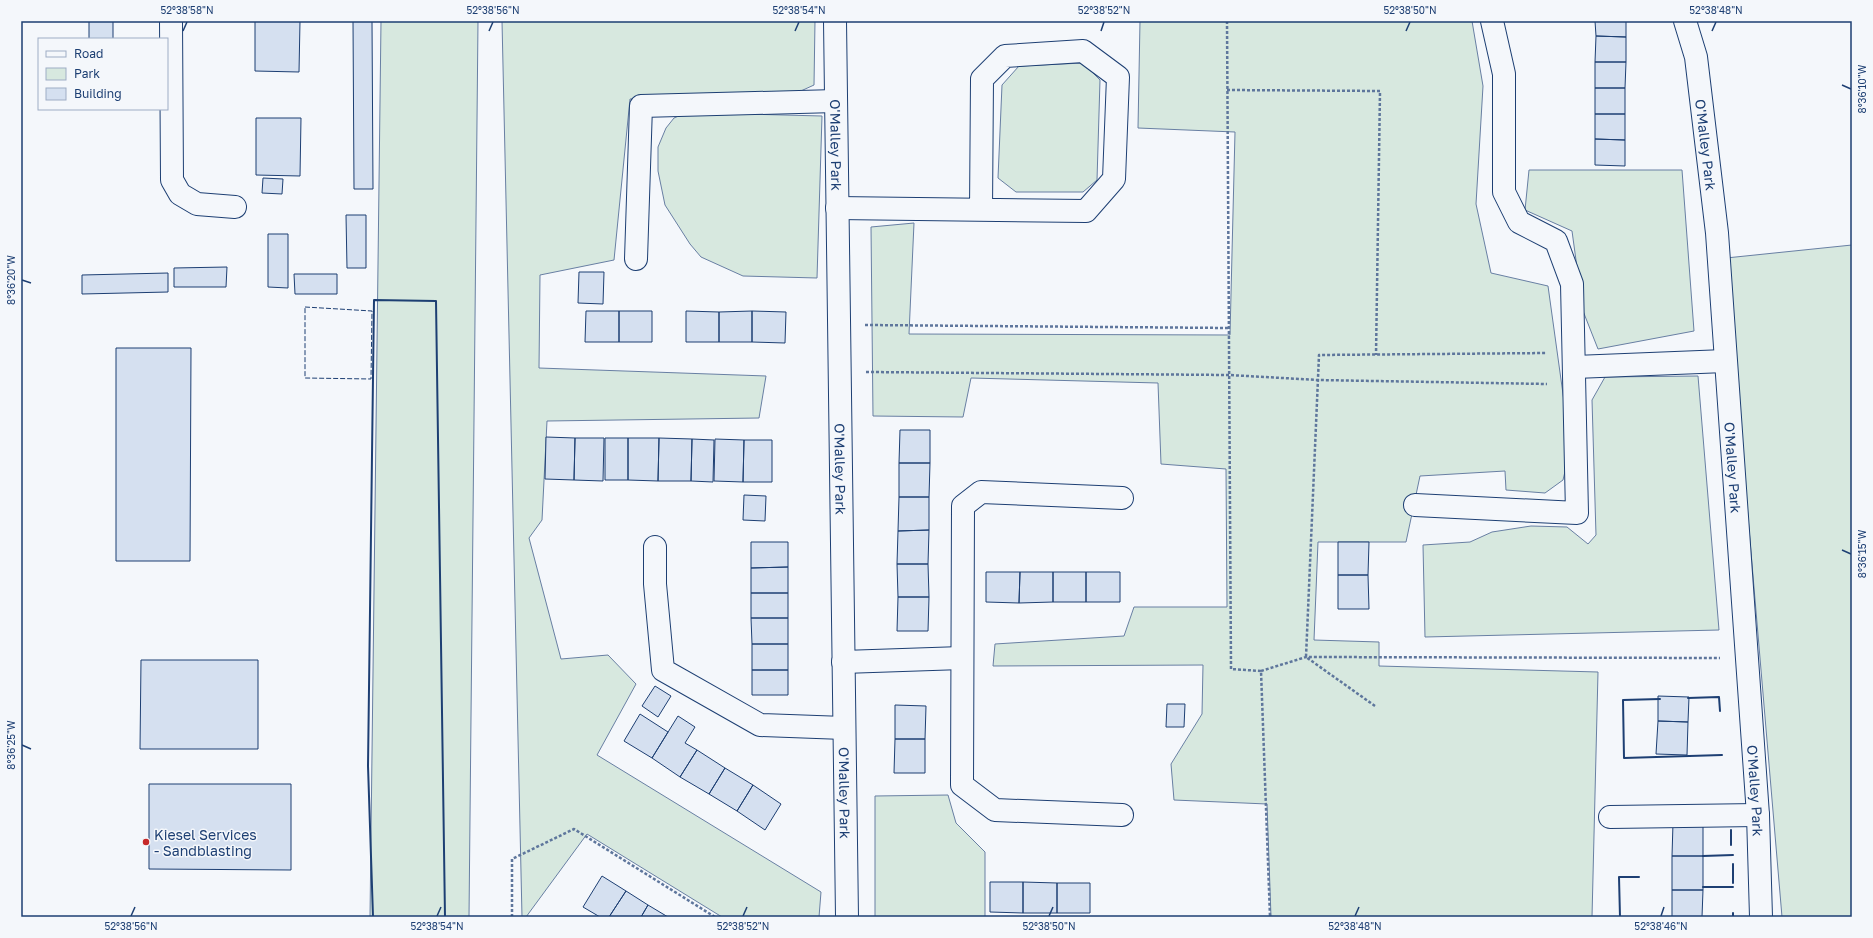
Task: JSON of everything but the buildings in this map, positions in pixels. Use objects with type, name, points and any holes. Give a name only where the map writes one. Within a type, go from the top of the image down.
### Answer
[{"type":"street","points":[[171,21],[172,180],[180,194],[197,204],[235,207]]},
{"type":"street","name":"O'Malley Park","points":[[835,21],[847,917]]},
{"type":"street","points":[[1415,505],[1577,513],[1572,284],[1556,241],[1519,222],[1504,192],[1504,74],[1492,21]]},
{"type":"street","name":"O'Malley Park","points":[[1685,21],[1696,57],[1717,233],[1758,815],[1761,917]]},
{"type":"street","points":[[837,208],[981,210],[1086,211],[1114,178],[1118,77],[1083,51],[1005,56],[982,79],[981,210]]},
{"type":"street","points":[[636,259],[641,106],[836,102]]},
{"type":"street","points":[[1575,368],[1725,360]]},
{"type":"street","points":[[1122,498],[981,492],[963,506],[962,658],[962,785],[995,810],[1122,815]]},
{"type":"street","points":[[656,547],[655,584],[663,670],[760,725],[844,728]]},
{"type":"street","points":[[844,662],[962,658]]},
{"type":"street","points":[[1610,817],[1758,815]]},
{"type":"path","points":[[1227,21],[1231,669],[1261,671],[1306,657],[1747,658]]},
{"type":"path","points":[[1227,90],[1380,90],[1376,354]]},
{"type":"path","points":[[839,325],[1229,328]]},
{"type":"path","points":[[1306,657],[1319,355],[1376,354],[1575,368]]},
{"type":"path","points":[[840,371],[1229,375],[1318,380],[1575,368]]},
{"type":"path","points":[[1306,657],[1375,706]]},
{"type":"path","points":[[1261,671],[1270,917]]},
{"type":"path","points":[[512,917],[512,859],[574,829],[715,917]]},
{"type":"green space","points":[[381,21],[478,21],[469,917],[370,917]]},
{"type":"green space","points":[[502,21],[815,21],[814,85],[792,95],[630,99],[614,260],[540,275],[539,368],[766,376],[759,418],[547,421],[542,520],[529,538],[561,659],[608,655],[636,684],[597,755],[821,892],[819,917],[722,917],[587,834],[526,917],[522,917]]},
{"type":"green space","points":[[1140,21],[1472,21],[1483,86],[1476,204],[1491,273],[1548,286],[1568,430],[1568,459],[1563,480],[1545,493],[1506,490],[1505,471],[1420,476],[1406,542],[1318,542],[1314,640],[1379,642],[1379,666],[1598,672],[1592,917],[1271,917],[1267,804],[1174,800],[1171,764],[1202,714],[1203,665],[993,666],[995,644],[1124,636],[1134,607],[1227,607],[1226,469],[1161,464],[1158,383],[971,378],[963,417],[873,416],[871,227],[914,223],[909,334],[1230,335],[1235,132],[1138,128]]},
{"type":"green space","points":[[1083,63],[1100,80],[1097,180],[1083,192],[1016,192],[998,178],[1002,85],[1019,66]]},
{"type":"green space","points":[[705,113],[822,116],[817,278],[743,276],[701,257],[690,244],[665,205],[658,171],[658,147],[666,128],[674,118],[683,114]]},
{"type":"green space","points":[[1529,170],[1682,170],[1694,331],[1598,349],[1583,311],[1572,231],[1525,210]]},
{"type":"green space","points":[[1852,245],[1852,917],[1782,917],[1726,258]]},
{"type":"green space","points":[[1698,376],[1719,630],[1425,637],[1423,545],[1470,542],[1492,532],[1531,526],[1567,527],[1588,544],[1596,535],[1592,400],[1605,377]]},
{"type":"green space","points":[[948,795],[956,823],[985,852],[985,917],[875,917],[875,796]]},
{"type":"fence","points":[[305,307],[372,311],[371,379],[305,378],[305,307]]},
{"type":"wall","points":[[373,917],[368,766],[374,300],[436,301],[445,917]]},
{"type":"wall","points":[[1688,698],[1719,697],[1720,711]]},
{"type":"wall","points":[[1660,699],[1623,700],[1624,758],[1722,755]]},
{"type":"wall","points":[[1731,830],[1731,845]]},
{"type":"wall","points":[[1703,856],[1733,855]]},
{"type":"wall","points":[[1733,864],[1733,883]]},
{"type":"wall","points":[[1620,917],[1619,877],[1639,877]]},
{"type":"wall","points":[[1703,887],[1733,887]]},
{"type":"place","name":"Kiesel Services - Sandblasting","points":[[146,842]]}]
